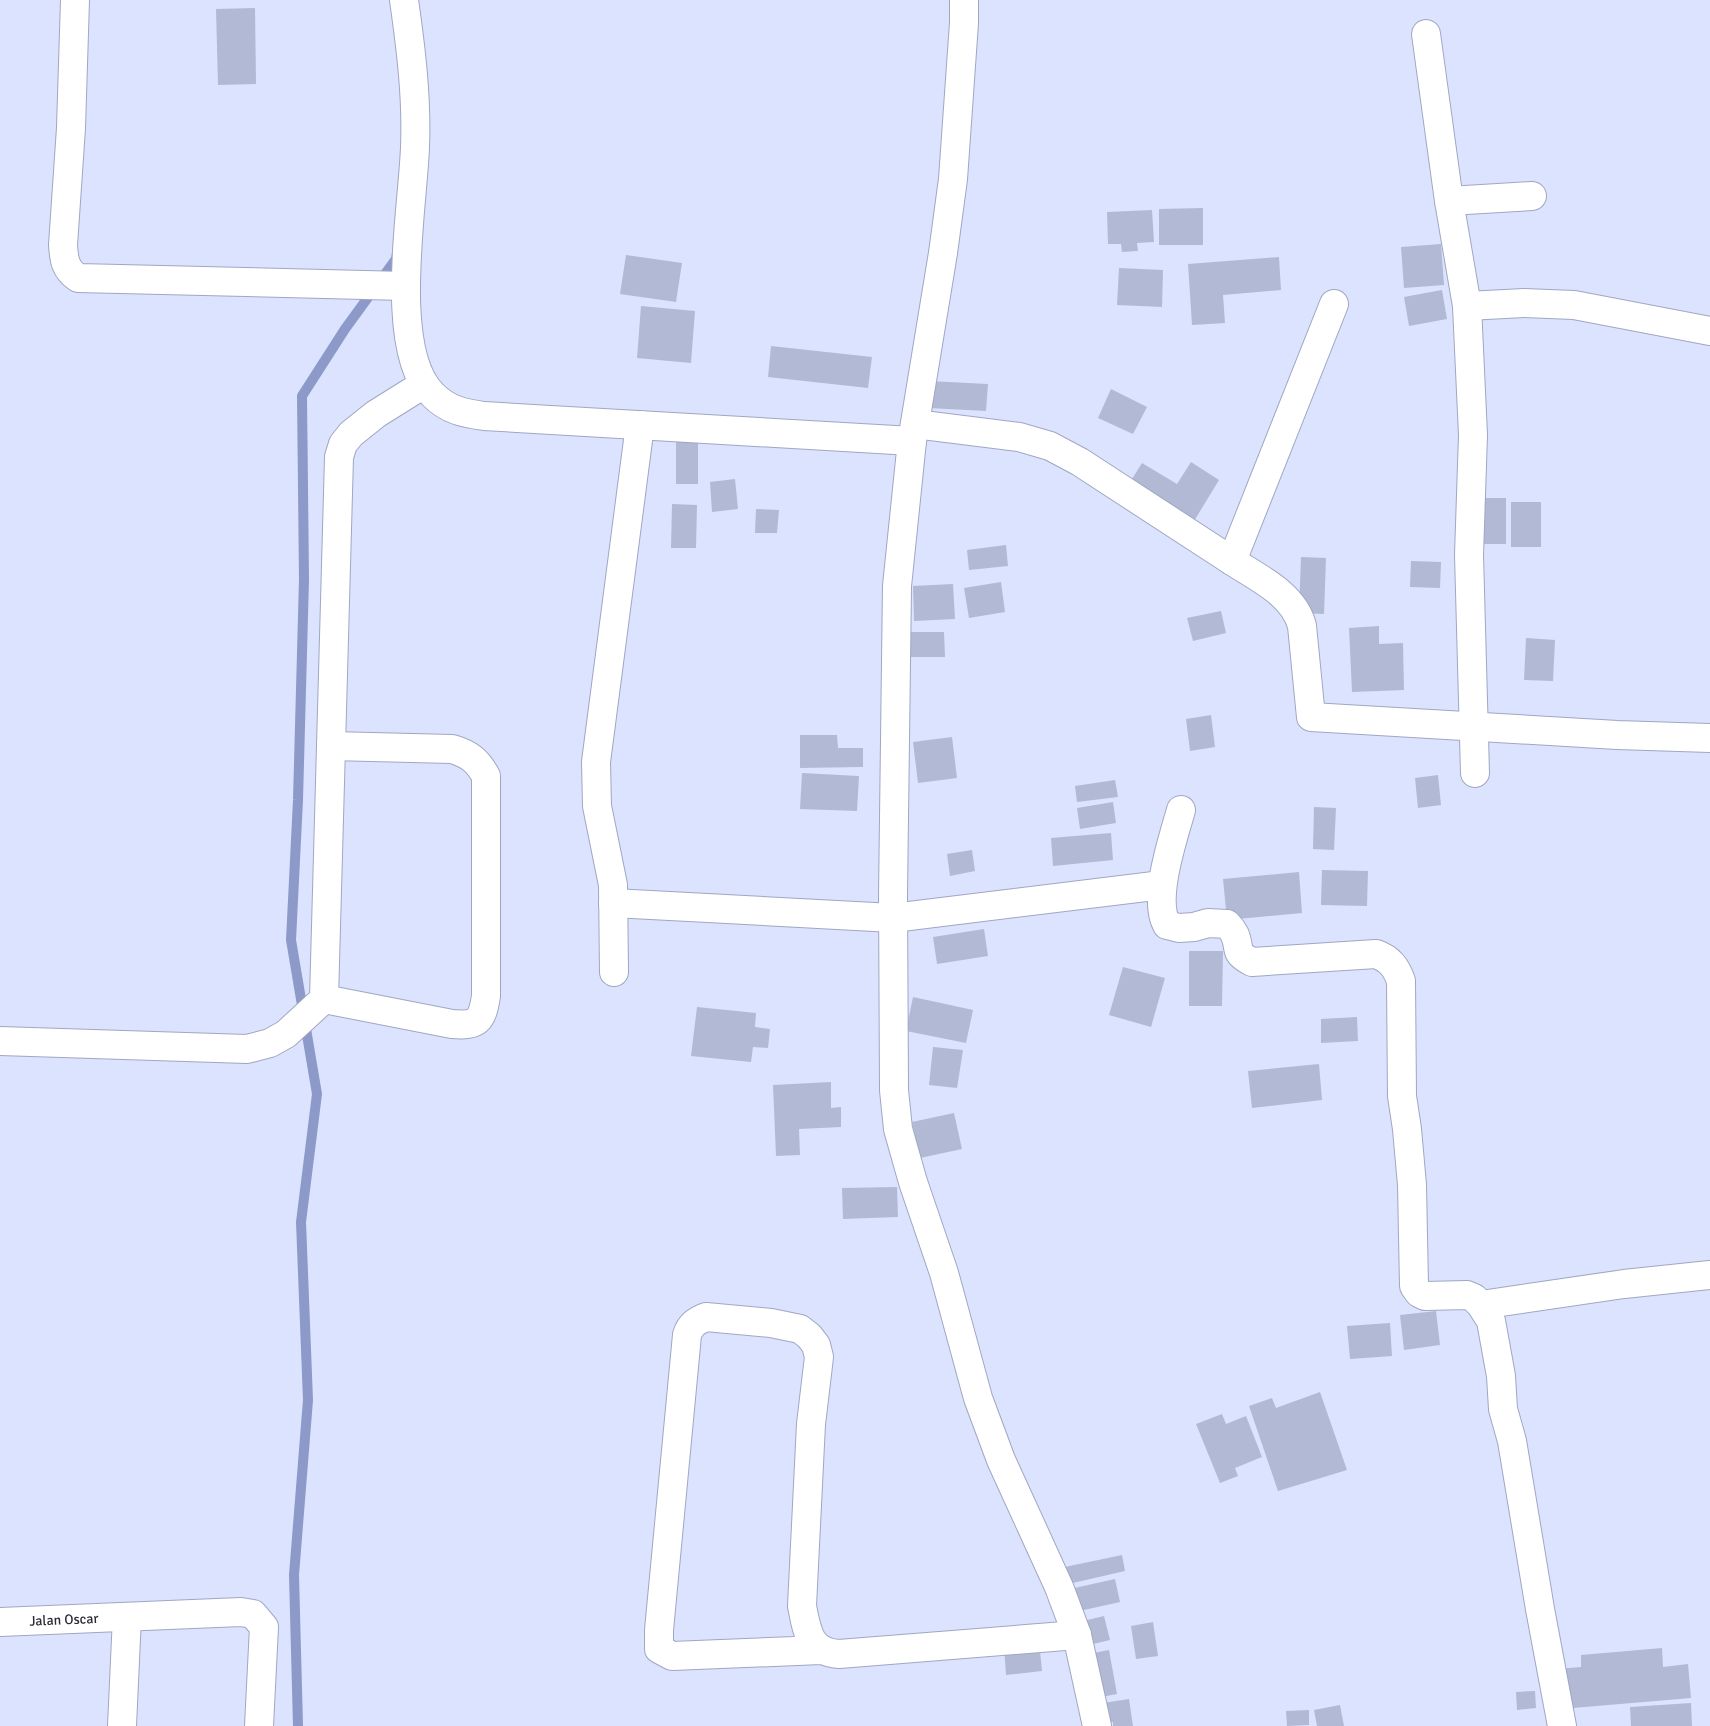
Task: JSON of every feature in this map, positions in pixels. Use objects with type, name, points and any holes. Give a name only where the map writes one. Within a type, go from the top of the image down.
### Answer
[{"type":"street","points":[[75,0],[71,128],[63,245],[66,267],[70,273],[78,278],[405,286]]},
{"type":"street","points":[[404,0],[414,76],[415,138],[405,286],[408,338],[415,364],[424,384],[432,395],[458,412],[484,416],[640,425],[1019,437],[1050,446],[1080,462],[1283,596],[1300,616],[1311,717],[1617,735],[1710,738]]},
{"type":"street","points":[[964,0],[964,33],[953,179],[914,433],[897,586],[893,918],[894,1090],[898,1129],[913,1182],[944,1273],[978,1398],[1001,1460],[1059,1587],[1078,1635],[1097,1726]]},
{"type":"street","points":[[1426,34],[1449,201],[1467,306],[1473,435],[1469,555],[1475,773]]},
{"type":"street","points":[[1449,201],[1532,196]]},
{"type":"street","points":[[1467,306],[1524,303],[1574,305],[1710,331]]},
{"type":"street","points":[[1232,561],[1334,304]]},
{"type":"street","points":[[0,1041],[247,1049],[270,1043],[286,1034],[324,998],[339,457],[343,444],[350,434],[376,414],[424,384]]},
{"type":"street","points":[[614,972],[613,885],[597,806],[596,762],[640,425]]},
{"type":"street","points":[[324,998],[452,1024],[467,1025],[472,1024],[480,1017],[484,1009],[486,996],[486,776],[481,768],[464,752],[452,749],[331,746]]},
{"type":"street","points":[[1180,810],[1162,885],[1161,906],[1163,918],[1167,925],[1179,928],[1194,927],[1208,923],[1227,924],[1235,935],[1237,947],[1242,957],[1252,962],[1376,954],[1387,958],[1397,970],[1401,981],[1402,1096],[1412,1185],[1414,1286],[1419,1293],[1425,1296],[1467,1295],[1474,1298],[1491,1321],[1501,1376],[1503,1409],[1512,1441],[1538,1600],[1562,1726]]},
{"type":"street","points":[[614,903],[893,918],[1162,885]]},
{"type":"street","points":[[1481,1305],[1624,1284],[1710,1275]]},
{"type":"street","points":[[821,1650],[672,1656],[659,1649],[659,1630],[687,1335],[692,1324],[700,1319],[706,1317],[772,1323],[800,1329],[816,1345],[819,1357],[811,1424],[802,1606],[806,1626],[814,1643],[821,1650],[839,1654],[1078,1635]]},
{"type":"street","name":"Jalan Oscar","points":[[0,1622],[241,1612],[254,1614],[264,1627],[259,1726]]},
{"type":"street","points":[[122,1726],[127,1617]]},
{"type":"building","points":[[255,8],[256,84],[218,85],[216,9]]},
{"type":"building","points":[[1203,208],[1203,245],[1159,245],[1159,209]]},
{"type":"building","points":[[1152,210],[1154,242],[1137,243],[1138,251],[1122,252],[1121,244],[1108,244],[1107,212]]},
{"type":"building","points":[[1441,244],[1444,285],[1404,288],[1401,247]]},
{"type":"building","points":[[626,255],[682,263],[676,302],[620,294]]},
{"type":"building","points":[[1279,257],[1281,290],[1223,295],[1225,323],[1192,325],[1188,264]]},
{"type":"building","points":[[1119,268],[1163,270],[1162,307],[1117,305]]},
{"type":"building","points":[[1442,290],[1447,319],[1409,326],[1404,297]]},
{"type":"building","points":[[641,306],[695,311],[691,363],[637,358]]},
{"type":"building","points":[[771,346],[872,357],[868,388],[768,377]]},
{"type":"building","points":[[929,381],[988,384],[986,411],[928,408]]},
{"type":"building","points":[[1111,389],[1147,407],[1133,434],[1098,418]]},
{"type":"building","points":[[676,436],[698,436],[698,484],[676,484]]},
{"type":"building","points":[[1191,462],[1219,480],[1191,526],[1127,487],[1142,463],[1177,484]]},
{"type":"building","points":[[735,479],[738,509],[712,512],[710,482]]},
{"type":"building","points":[[1476,498],[1506,498],[1506,544],[1476,544]]},
{"type":"building","points":[[1511,502],[1541,502],[1541,547],[1511,547]]},
{"type":"building","points":[[672,504],[697,505],[696,548],[671,548]]},
{"type":"building","points":[[756,509],[779,510],[777,533],[755,533]]},
{"type":"building","points":[[1006,545],[1008,566],[969,570],[967,550]]},
{"type":"building","points":[[1301,557],[1326,558],[1324,614],[1299,613]]},
{"type":"building","points":[[1411,561],[1441,562],[1440,588],[1410,587]]},
{"type":"building","points":[[1001,582],[1005,612],[969,618],[964,588]]},
{"type":"building","points":[[953,584],[955,619],[914,621],[913,586]]},
{"type":"building","points":[[1221,611],[1226,633],[1193,641],[1187,618]]},
{"type":"building","points":[[1379,626],[1379,644],[1403,643],[1404,690],[1352,692],[1349,628]]},
{"type":"building","points":[[910,632],[944,632],[945,657],[910,657]]},
{"type":"building","points":[[1526,638],[1555,640],[1553,681],[1524,680]]},
{"type":"building","points":[[1211,715],[1215,747],[1190,751],[1186,719]]},
{"type":"building","points":[[800,735],[837,735],[838,748],[863,748],[863,767],[800,768]]},
{"type":"building","points":[[952,737],[957,778],[918,783],[913,742]]},
{"type":"building","points":[[802,773],[859,776],[857,811],[800,809]]},
{"type":"building","points":[[1438,775],[1441,805],[1418,808],[1415,778]]},
{"type":"building","points":[[1115,780],[1118,797],[1077,802],[1075,786]]},
{"type":"building","points":[[1113,802],[1116,823],[1080,829],[1077,808]]},
{"type":"building","points":[[1314,807],[1336,808],[1334,850],[1313,849]]},
{"type":"building","points":[[1111,833],[1113,860],[1053,866],[1051,838]]},
{"type":"building","points":[[972,850],[975,871],[950,876],[947,854]]},
{"type":"building","points":[[1322,870],[1368,871],[1367,906],[1321,905]]},
{"type":"building","points":[[1299,872],[1302,913],[1227,920],[1223,879]]},
{"type":"building","points":[[984,929],[988,956],[937,964],[933,937]]},
{"type":"building","points":[[1189,951],[1223,951],[1222,1006],[1189,1006]]},
{"type":"building","points":[[1123,967],[1165,978],[1151,1027],[1109,1015]]},
{"type":"building","points":[[913,997],[973,1010],[966,1043],[906,1031]]},
{"type":"building","points":[[697,1007],[756,1013],[755,1027],[770,1029],[768,1048],[753,1047],[751,1062],[691,1056]]},
{"type":"building","points":[[1357,1017],[1358,1041],[1321,1043],[1321,1019]]},
{"type":"building","points":[[933,1047],[963,1050],[957,1088],[929,1085]]},
{"type":"building","points":[[1319,1064],[1322,1100],[1252,1108],[1248,1071]]},
{"type":"building","points":[[831,1082],[831,1108],[841,1107],[841,1127],[799,1129],[800,1155],[776,1156],[773,1085]]},
{"type":"building","points":[[954,1113],[962,1149],[920,1158],[912,1122]]},
{"type":"building","points":[[897,1187],[898,1217],[843,1219],[842,1188]]},
{"type":"building","points":[[1436,1311],[1440,1345],[1404,1350],[1400,1315]]},
{"type":"building","points":[[1390,1323],[1392,1356],[1350,1359],[1347,1326]]},
{"type":"building","points":[[1320,1392],[1347,1470],[1278,1491],[1249,1406],[1272,1398],[1276,1408]]},
{"type":"building","points":[[1222,1414],[1226,1424],[1246,1416],[1262,1457],[1235,1468],[1238,1476],[1220,1483],[1196,1424]]},
{"type":"building","points":[[1122,1555],[1125,1571],[1064,1585],[1060,1568]]},
{"type":"building","points":[[1115,1579],[1120,1602],[1075,1612],[1070,1589]]},
{"type":"building","points":[[1104,1616],[1110,1640],[1085,1646],[1079,1622]]},
{"type":"building","points":[[1153,1622],[1158,1656],[1136,1659],[1131,1626]]},
{"type":"building","points":[[1039,1641],[1042,1671],[1006,1675],[1004,1646]]},
{"type":"building","points":[[1662,1648],[1663,1667],[1688,1664],[1691,1698],[1561,1709],[1557,1669],[1581,1667],[1581,1655]]},
{"type":"building","points":[[1109,1650],[1117,1694],[1096,1698],[1088,1654]]},
{"type":"building","points":[[1535,1691],[1536,1708],[1517,1710],[1516,1692]]},
{"type":"building","points":[[1129,1699],[1133,1726],[1113,1726],[1113,1722],[1107,1722],[1103,1703]]},
{"type":"building","points":[[1691,1703],[1692,1726],[1631,1726],[1630,1707]]},
{"type":"building","points":[[1340,1705],[1344,1726],[1317,1726],[1314,1710]]},
{"type":"building","points":[[1309,1710],[1309,1725],[1287,1726],[1286,1711]]},
{"type":"waterway","points":[[298,1726],[294,1575],[308,1400],[301,1222],[317,1094],[291,940],[298,800],[304,579],[302,396],[345,329],[396,259],[397,253]]}]
